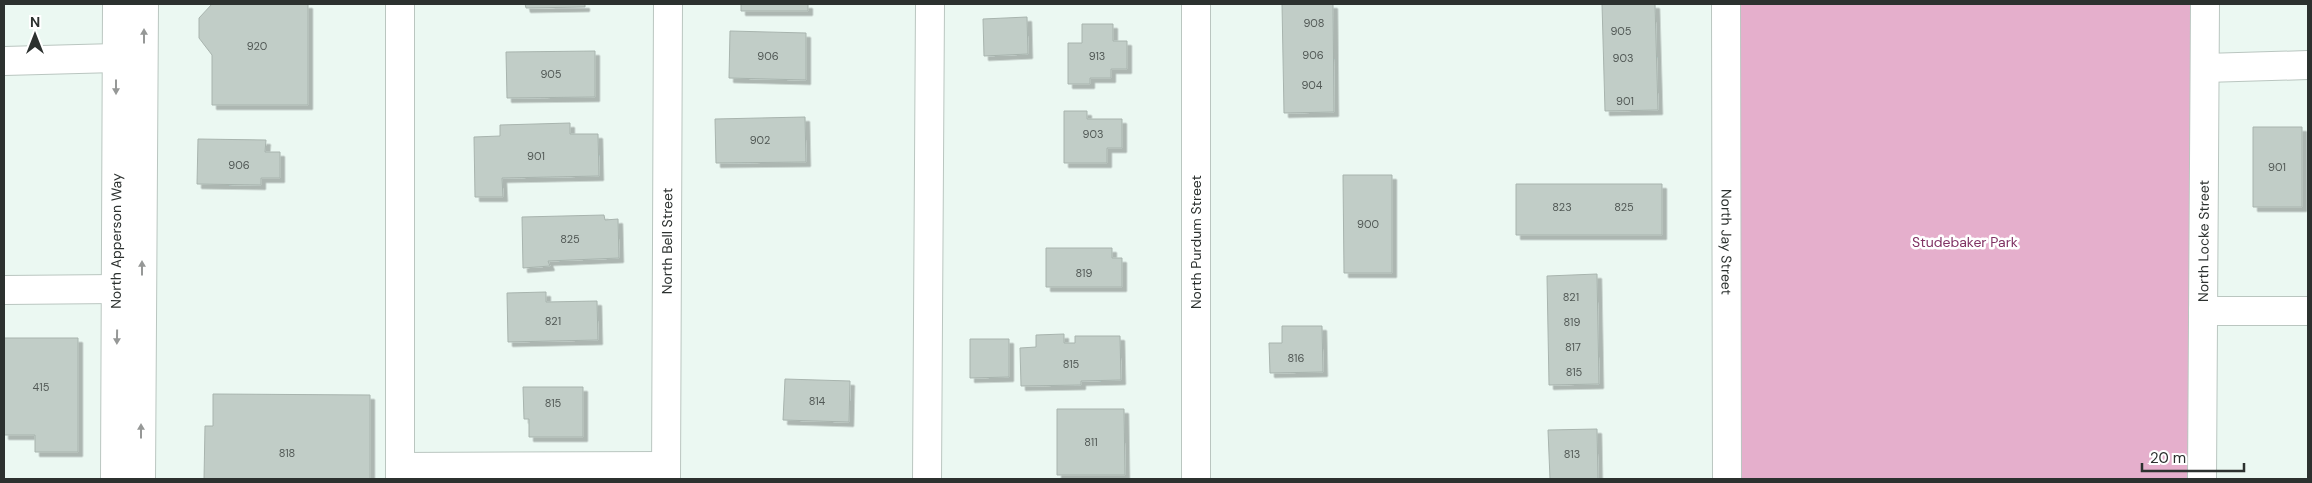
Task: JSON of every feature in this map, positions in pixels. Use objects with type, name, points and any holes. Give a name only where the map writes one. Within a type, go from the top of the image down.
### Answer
[{"type":"street","name":"North Apperson Way","points":[[115,479],[117,4]]},
{"type":"street","name":"North Apperson Way","points":[[141,479],[144,4]]},
{"type":"street","points":[[400,4],[400,473],[666,472]]},
{"type":"street","name":"North Bell Street","points":[[666,472],[668,4]]},
{"type":"street","points":[[927,479],[930,4]]},
{"type":"street","name":"North Purdum Street","points":[[1196,4],[1196,479]]},
{"type":"street","name":"North Jay Street","points":[[1726,4],[1727,479]]},
{"type":"street","name":"North Locke Street","points":[[2202,479],[2205,4]]},
{"type":"street","points":[[4,61],[116,58]]},
{"type":"street","points":[[2205,68],[2308,65]]},
{"type":"street","points":[[4,290],[117,289]]},
{"type":"street","points":[[2203,311],[2308,311]]},
{"type":"green space","name":"Studebaker Park","points":[[1726,4],[2204,4],[2202,479],[1727,479]]},
{"type":"building","points":[[212,4],[308,4],[308,105],[212,105],[212,55],[199,38],[199,18]]},
{"type":"building","points":[[525,4],[585,4],[585,7],[526,8]]},
{"type":"building","points":[[741,4],[808,4],[808,11],[741,11]]},
{"type":"building","points":[[1282,4],[1333,4],[1334,112],[1284,113]]},
{"type":"building","points":[[1602,4],[1655,4],[1658,110],[1605,111]]},
{"type":"building","points":[[1027,17],[1028,54],[984,56],[983,19]]},
{"type":"building","points":[[1082,24],[1113,24],[1113,41],[1127,41],[1127,69],[1111,69],[1111,78],[1090,78],[1090,84],[1068,84],[1068,43],[1082,43]]},
{"type":"building","points":[[730,31],[806,33],[806,80],[729,78]]},
{"type":"building","points":[[595,51],[595,97],[507,98],[506,52]]},
{"type":"building","points":[[1064,111],[1087,111],[1087,119],[1122,119],[1122,148],[1107,148],[1107,163],[1064,163]]},
{"type":"building","points":[[805,117],[806,162],[716,163],[715,119]]},
{"type":"building","points":[[570,123],[570,134],[598,134],[599,176],[502,178],[503,197],[475,197],[474,137],[500,136],[500,125]]},
{"type":"building","points":[[2253,127],[2302,127],[2302,207],[2253,207]]},
{"type":"building","points":[[198,139],[266,140],[265,152],[280,152],[280,178],[261,178],[261,185],[197,184]]},
{"type":"building","points":[[1343,175],[1392,175],[1392,273],[1344,273]]},
{"type":"building","points":[[1516,184],[1662,184],[1662,235],[1516,235]]},
{"type":"building","points":[[604,215],[605,220],[618,219],[619,258],[548,261],[550,266],[523,268],[522,217]]},
{"type":"building","points":[[1046,248],[1112,248],[1112,258],[1122,258],[1122,287],[1046,287]]},
{"type":"building","points":[[1597,274],[1599,384],[1549,385],[1547,276]]},
{"type":"building","points":[[546,292],[546,302],[597,301],[598,340],[508,342],[507,293]]},
{"type":"building","points":[[1282,326],[1322,326],[1323,372],[1270,373],[1269,343],[1282,343]]},
{"type":"building","points":[[1064,334],[1064,343],[1075,343],[1075,336],[1120,336],[1121,380],[1081,381],[1081,385],[1021,386],[1020,348],[1036,347],[1036,335]]},
{"type":"building","points":[[4,338],[78,338],[78,452],[35,452],[35,435],[4,435]]},
{"type":"building","points":[[970,339],[1009,339],[1009,377],[970,378]]},
{"type":"building","points":[[785,379],[850,381],[849,422],[783,420]]},
{"type":"building","points":[[523,387],[583,387],[583,437],[529,437],[529,419],[524,419]]},
{"type":"building","points":[[213,394],[370,395],[370,479],[204,479],[205,426],[213,426]]},
{"type":"building","points":[[1057,409],[1124,409],[1125,475],[1057,475]]},
{"type":"building","points":[[1597,429],[1598,479],[1550,479],[1548,430]]}]
